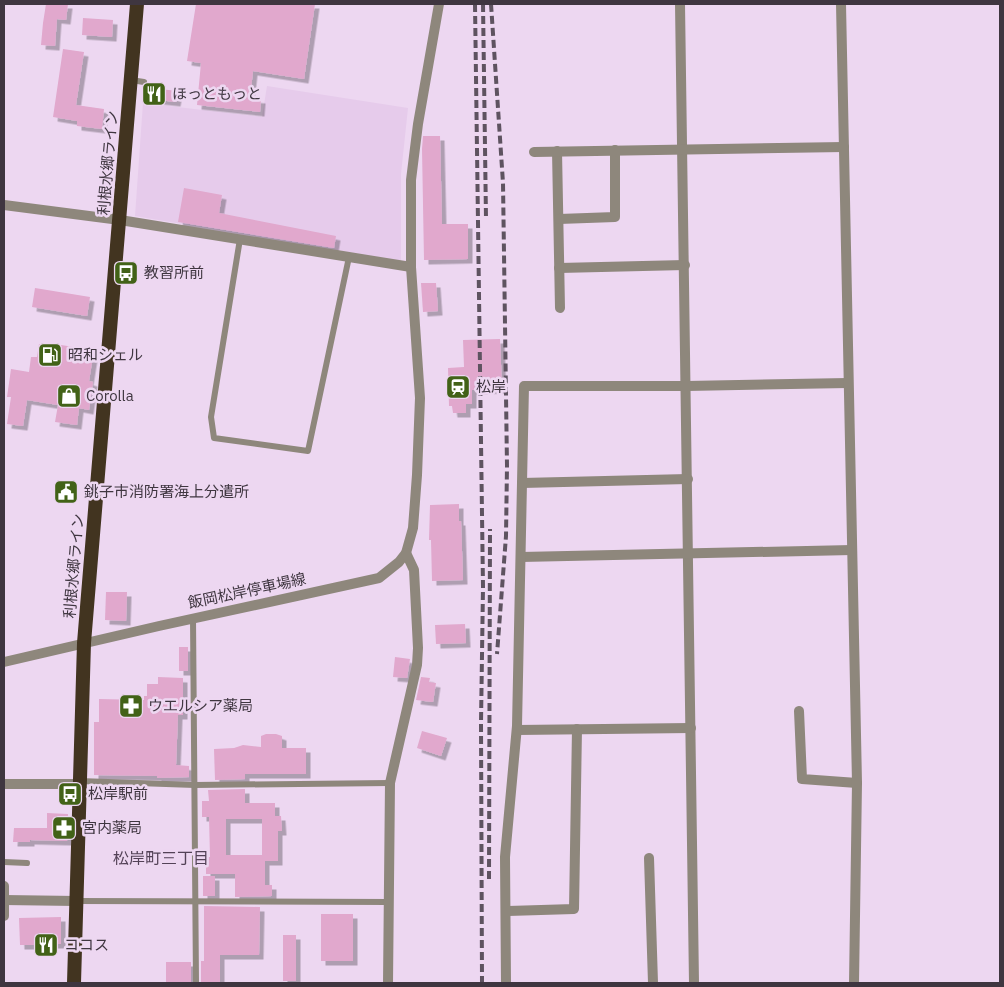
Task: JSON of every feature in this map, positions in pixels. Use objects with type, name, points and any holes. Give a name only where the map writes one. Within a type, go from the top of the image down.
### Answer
[{"type":"highway","name":"利根水郷ライン","points":[[74,983],[84,642],[120,220],[138,81],[137,4]]},
{"type":"street","points":[[388,983],[390,783],[417,665],[418,648],[414,570],[406,553],[413,528],[418,475],[420,398],[411,267],[410,180],[439,4]]},
{"type":"street","points":[[680,4],[694,983]]},
{"type":"street","points":[[841,4],[857,783],[854,983]]},
{"type":"street","points":[[534,152],[844,148]]},
{"type":"street","points":[[559,218],[615,217],[615,150]]},
{"type":"street","points":[[557,151],[560,308]]},
{"type":"street","points":[[4,204],[120,220],[411,267]]},
{"type":"street","points":[[559,268],[685,265]]},
{"type":"street","points":[[506,983],[505,857],[517,730],[524,386],[848,383]]},
{"type":"street","points":[[522,483],[688,479]]},
{"type":"street","points":[[521,557],[852,550]]},
{"type":"street","name":"飯岡松岸停車場線","points":[[4,662],[84,642],[379,578],[399,562],[406,553]]},
{"type":"street","points":[[800,712],[802,780],[857,783]]},
{"type":"street","points":[[517,730],[691,728]]},
{"type":"street","points":[[506,911],[574,909],[577,729]]},
{"type":"street","points":[[4,784],[79,782]]},
{"type":"street","points":[[649,858],[653,983]]},
{"type":"street","points":[[4,886],[4,916]]},
{"type":"street","points":[[4,900],[76,901]]},
{"type":"lane","points":[[240,239],[211,417],[214,438],[308,451],[349,257]]},
{"type":"lane","points":[[193,618],[196,983]]},
{"type":"lane","points":[[79,782],[195,785],[390,783]]},
{"type":"lane","points":[[4,862],[27,864]]},
{"type":"lane","points":[[76,901],[389,902]]},
{"type":"shaded area","points":[[267,86],[408,108],[401,174],[401,261],[135,216],[143,103],[262,117]]},
{"type":"building","points":[[46,4],[68,4],[66,20],[57,19],[55,46],[41,45]]},
{"type":"building","points":[[196,4],[315,4],[304,79],[253,71],[250,98],[261,99],[260,112],[197,105],[201,63],[187,61]]},
{"type":"building","points":[[83,18],[113,20],[112,37],[82,35]]},
{"type":"building","points":[[63,49],[84,52],[76,105],[104,109],[102,129],[77,126],[77,121],[53,117]]},
{"type":"building","points":[[150,88],[178,91],[176,102],[149,99]]},
{"type":"building","points":[[423,136],[440,136],[442,224],[468,224],[468,259],[424,260]]},
{"type":"building","points":[[184,188],[222,195],[219,213],[336,236],[334,248],[178,222]]},
{"type":"building","points":[[421,283],[436,283],[438,311],[423,312]]},
{"type":"building","points":[[35,288],[90,297],[87,316],[32,307]]},
{"type":"building","points":[[500,339],[502,389],[472,390],[472,404],[466,404],[466,413],[453,413],[452,406],[449,406],[448,368],[464,367],[463,340]]},
{"type":"building","points":[[39,344],[61,348],[61,345],[94,350],[89,381],[93,382],[89,410],[79,408],[77,425],[55,422],[58,405],[27,400],[23,426],[7,424],[11,397],[7,397],[11,369],[29,372],[31,357],[37,357]]},
{"type":"building","points":[[459,504],[463,580],[432,581],[431,540],[429,540],[430,505]]},
{"type":"building","points":[[106,592],[127,592],[126,621],[105,620]]},
{"type":"building","points":[[465,624],[466,643],[436,644],[435,625]]},
{"type":"building","points":[[179,647],[188,647],[188,671],[179,671]]},
{"type":"building","points":[[395,657],[410,659],[407,678],[393,677]]},
{"type":"building","points":[[158,677],[183,678],[183,715],[178,715],[176,765],[189,766],[189,777],[157,778],[157,776],[94,775],[94,722],[99,722],[99,699],[144,700],[144,696],[147,696],[147,684],[158,684]]},
{"type":"building","points":[[421,677],[430,678],[429,682],[436,683],[433,702],[416,700]]},
{"type":"building","points":[[422,731],[447,738],[441,756],[417,748]]},
{"type":"building","points":[[266,734],[282,736],[282,748],[306,748],[306,774],[245,774],[245,779],[215,780],[214,749],[234,748],[243,745],[261,747],[261,736]]},
{"type":"building","points":[[245,789],[245,803],[275,803],[275,816],[281,816],[282,831],[278,831],[278,861],[265,861],[265,885],[272,885],[272,896],[235,897],[235,874],[206,874],[206,857],[210,857],[209,817],[202,817],[202,801],[209,801],[208,790]],"holes":[[[226,819],[262,819],[262,855],[226,855]]]},
{"type":"building","points":[[47,813],[68,814],[67,841],[30,840],[30,842],[13,842],[14,828],[47,828]]},
{"type":"building","points":[[203,876],[215,876],[215,896],[203,896]]},
{"type":"building","points":[[204,906],[260,907],[259,955],[220,955],[220,983],[201,983],[201,961],[204,961]]},
{"type":"building","points":[[321,914],[353,914],[353,961],[321,961]]},
{"type":"building","points":[[61,917],[61,944],[52,944],[52,949],[39,949],[39,945],[20,945],[19,918]]},
{"type":"building","points":[[283,935],[296,935],[296,981],[283,981]]},
{"type":"building","points":[[166,962],[191,962],[191,983],[166,983]]},
{"type":"railway","points":[[475,4],[483,587],[481,723],[482,983]]},
{"type":"railway","points":[[483,4],[486,219]]},
{"type":"railway","points":[[491,4],[503,183],[507,466],[506,536],[497,654]]},
{"type":"railway","points":[[489,879],[490,529]]},
{"type":"place","name":"ほっともっと","points":[[154,94]]},
{"type":"place","name":"教習所前","points":[[126,273]]},
{"type":"place","name":"昭和シェル","points":[[50,355]]},
{"type":"place","name":"松岸","points":[[458,387]]},
{"type":"place","name":"Corolla","points":[[69,396]]},
{"type":"place","name":"銚子市消防署海上分遣所","points":[[66,492]]},
{"type":"place","name":"ウエルシア薬局","points":[[131,706]]},
{"type":"place","name":"松岸駅前","points":[[70,794]]},
{"type":"place","name":"宮内薬局","points":[[64,828]]},
{"type":"place","name":"ココス","points":[[46,945]]},
{"type":"district","name":"松岸町三丁目","points":[[161,858]]}]
